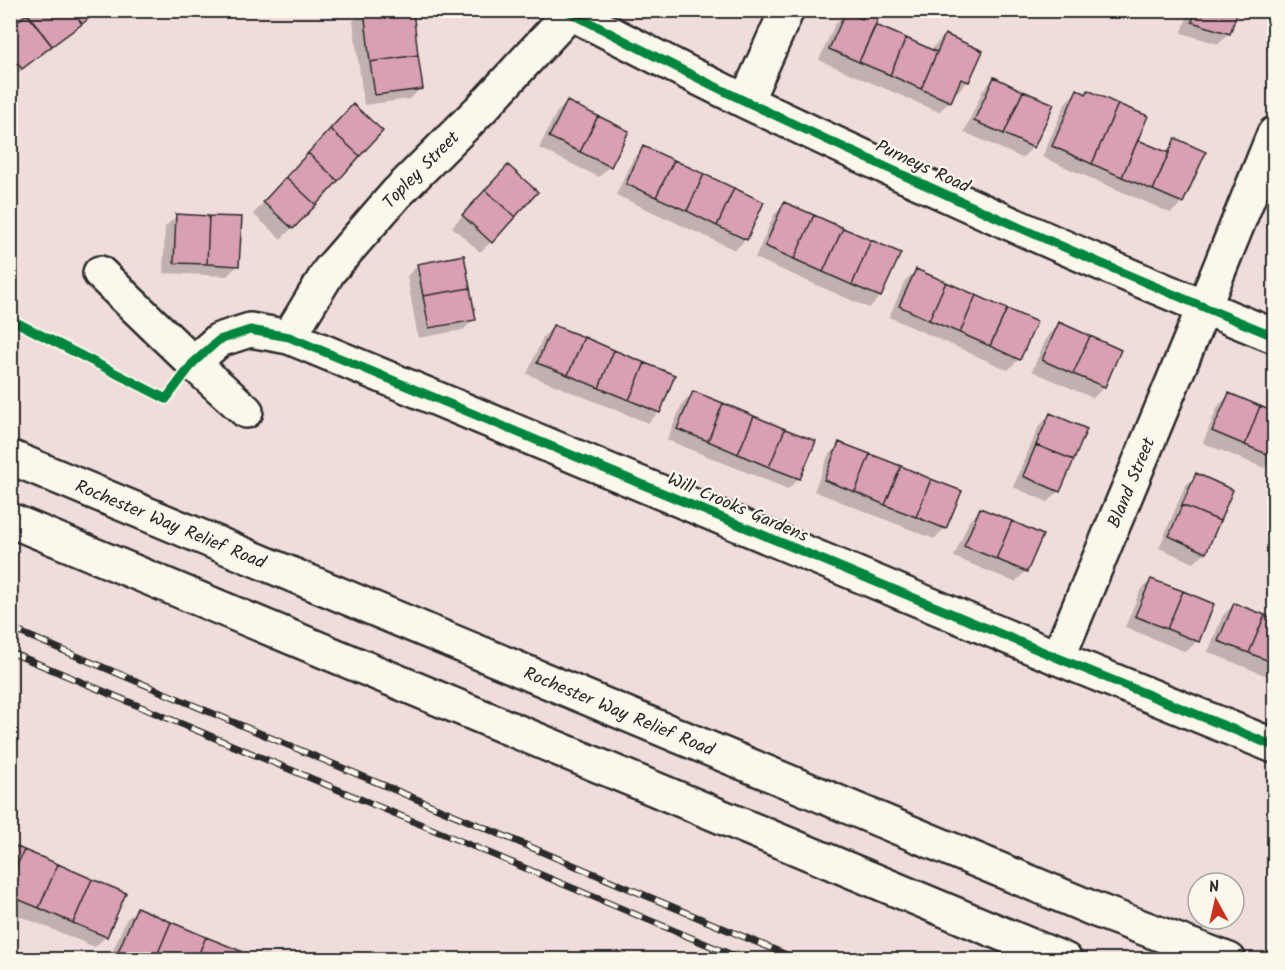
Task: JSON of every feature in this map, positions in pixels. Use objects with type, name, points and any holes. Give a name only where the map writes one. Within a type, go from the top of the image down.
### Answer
[{"type":"main road","points":[[746,101],[787,10]]},
{"type":"main road","name":"Purneys Road","points":[[568,12],[746,101],[962,202],[1275,336]]},
{"type":"main road","name":"Topley Street","points":[[289,337],[329,271],[396,194],[482,108],[568,12]]},
{"type":"main road","name":"Bland Street","points":[[1058,658],[1275,134]]},
{"type":"main road","points":[[100,273],[246,411]]},
{"type":"main road","name":"Will Crooks Gardens","points":[[193,363],[219,340],[250,330],[289,337],[1058,658],[1275,746]]},
{"type":"main road","name":"Rochester Way Relief Road","points":[[10,457],[1096,910],[1229,960]]},
{"type":"main road","points":[[10,520],[1065,960]]},
{"type":"building","points":[[25,10],[72,10],[82,24],[52,46]]},
{"type":"building","points":[[72,10],[99,10],[82,24]]},
{"type":"building","points":[[364,10],[413,10],[418,55],[370,62]]},
{"type":"building","points":[[866,10],[882,10],[859,62],[829,49],[846,11],[862,19]]},
{"type":"building","points":[[1195,10],[1238,10],[1230,34],[1192,22]]},
{"type":"building","points":[[27,14],[52,46],[22,69],[10,54],[10,27]]},
{"type":"building","points":[[876,25],[906,38],[890,75],[859,62]]},
{"type":"building","points":[[945,34],[983,51],[969,82],[961,79],[951,102],[921,89]]},
{"type":"building","points":[[906,38],[937,52],[921,89],[890,75]]},
{"type":"building","points":[[418,55],[423,89],[375,95],[370,62]]},
{"type":"building","points":[[994,77],[1023,91],[1004,134],[974,121]]},
{"type":"building","points":[[1077,89],[1086,94],[1088,90],[1118,104],[1092,164],[1052,146]]},
{"type":"building","points":[[1023,91],[1054,104],[1034,148],[1004,134]]},
{"type":"building","points":[[567,101],[598,116],[580,152],[549,137]]},
{"type":"building","points":[[353,104],[383,131],[360,156],[330,129]]},
{"type":"building","points":[[1118,104],[1148,116],[1122,177],[1092,164]]},
{"type":"building","points":[[598,116],[629,131],[611,167],[580,152]]},
{"type":"building","points":[[330,129],[360,156],[338,181],[308,153]]},
{"type":"building","points":[[1175,138],[1206,152],[1183,203],[1153,190]]},
{"type":"building","points":[[1138,140],[1169,153],[1153,190],[1122,177]]},
{"type":"building","points":[[643,146],[674,160],[656,197],[626,184]]},
{"type":"building","points":[[308,153],[338,181],[316,205],[286,177]]},
{"type":"building","points":[[674,160],[704,174],[687,211],[656,197]]},
{"type":"building","points":[[508,165],[538,192],[515,217],[485,190]]},
{"type":"building","points":[[704,174],[734,188],[717,226],[687,211]]},
{"type":"building","points":[[286,177],[316,205],[293,229],[263,202]]},
{"type":"building","points":[[734,188],[764,202],[747,240],[717,226]]},
{"type":"building","points":[[485,190],[515,217],[492,243],[462,215]]},
{"type":"building","points":[[784,202],[814,215],[794,259],[765,246]]},
{"type":"building","points":[[176,214],[209,216],[207,264],[174,263]]},
{"type":"building","points":[[814,215],[843,228],[823,272],[794,259]]},
{"type":"building","points":[[209,216],[242,217],[239,266],[207,264]]},
{"type":"building","points":[[843,228],[871,240],[852,285],[823,272]]},
{"type":"building","points":[[871,240],[901,253],[881,297],[852,285]]},
{"type":"building","points":[[464,255],[470,288],[423,296],[417,264]]},
{"type":"building","points":[[916,269],[946,282],[929,320],[899,306]]},
{"type":"building","points":[[946,282],[976,295],[960,333],[929,320]]},
{"type":"building","points":[[470,288],[476,320],[429,328],[423,296]]},
{"type":"building","points":[[976,295],[1007,309],[990,346],[960,333]]},
{"type":"building","points":[[1007,309],[1037,322],[1020,360],[990,346]]},
{"type":"building","points":[[1059,322],[1090,336],[1073,374],[1042,360]]},
{"type":"building","points":[[553,325],[584,337],[568,375],[537,363]]},
{"type":"building","points":[[1090,336],[1121,350],[1105,387],[1073,374]]},
{"type":"building","points":[[584,337],[614,350],[599,388],[568,375]]},
{"type":"building","points":[[614,350],[645,363],[629,400],[599,388]]},
{"type":"building","points":[[645,363],[675,375],[660,413],[629,400]]},
{"type":"building","points":[[693,391],[723,403],[708,441],[677,429]]},
{"type":"building","points":[[1229,393],[1260,406],[1245,445],[1212,431]]},
{"type":"building","points":[[723,403],[754,416],[738,454],[708,441]]},
{"type":"building","points":[[1260,406],[1274,412],[1274,457],[1245,445]]},
{"type":"building","points":[[1050,413],[1087,429],[1074,460],[1036,445]]},
{"type":"building","points":[[754,416],[785,429],[769,467],[738,454]]},
{"type":"building","points":[[785,429],[816,441],[800,479],[769,467]]},
{"type":"building","points":[[839,442],[870,454],[855,492],[824,480]]},
{"type":"building","points":[[1036,445],[1074,460],[1060,492],[1023,476]]},
{"type":"building","points":[[870,454],[901,466],[885,505],[855,492]]},
{"type":"building","points":[[901,466],[931,479],[916,517],[885,505]]},
{"type":"building","points":[[1196,473],[1233,490],[1220,521],[1182,505]]},
{"type":"building","points":[[931,479],[962,491],[946,529],[916,517]]},
{"type":"building","points":[[1182,505],[1220,521],[1206,553],[1169,536]]},
{"type":"building","points":[[980,508],[1012,521],[996,559],[964,546]]},
{"type":"building","points":[[1012,521],[1043,535],[1027,572],[996,559]]},
{"type":"building","points":[[1151,579],[1183,591],[1167,629],[1135,616]]},
{"type":"building","points":[[1183,591],[1214,604],[1199,642],[1167,629]]},
{"type":"building","points":[[1234,603],[1265,615],[1249,653],[1218,641]]},
{"type":"building","points":[[1265,615],[1274,619],[1274,663],[1249,653]]},
{"type":"building","points":[[10,844],[24,850],[10,881]]},
{"type":"building","points":[[24,850],[58,864],[39,908],[10,896],[10,881]]},
{"type":"building","points":[[58,864],[92,879],[73,923],[39,908]]},
{"type":"building","points":[[92,879],[126,893],[107,937],[73,923]]},
{"type":"building","points":[[137,907],[171,922],[155,960],[137,960],[118,952]]},
{"type":"building","points":[[171,922],[206,937],[196,960],[155,960]]},
{"type":"building","points":[[206,937],[241,951],[237,960],[196,960]]},
{"type":"railway","points":[[10,628],[799,960]]},
{"type":"railway","points":[[10,652],[744,960]]},
{"type":"cycle path","points":[[565,10],[724,91],[878,163],[1075,252],[1274,336]]},
{"type":"cycle path","points":[[10,319],[166,399],[193,363],[219,340],[250,330],[289,337],[1274,746]]}]
